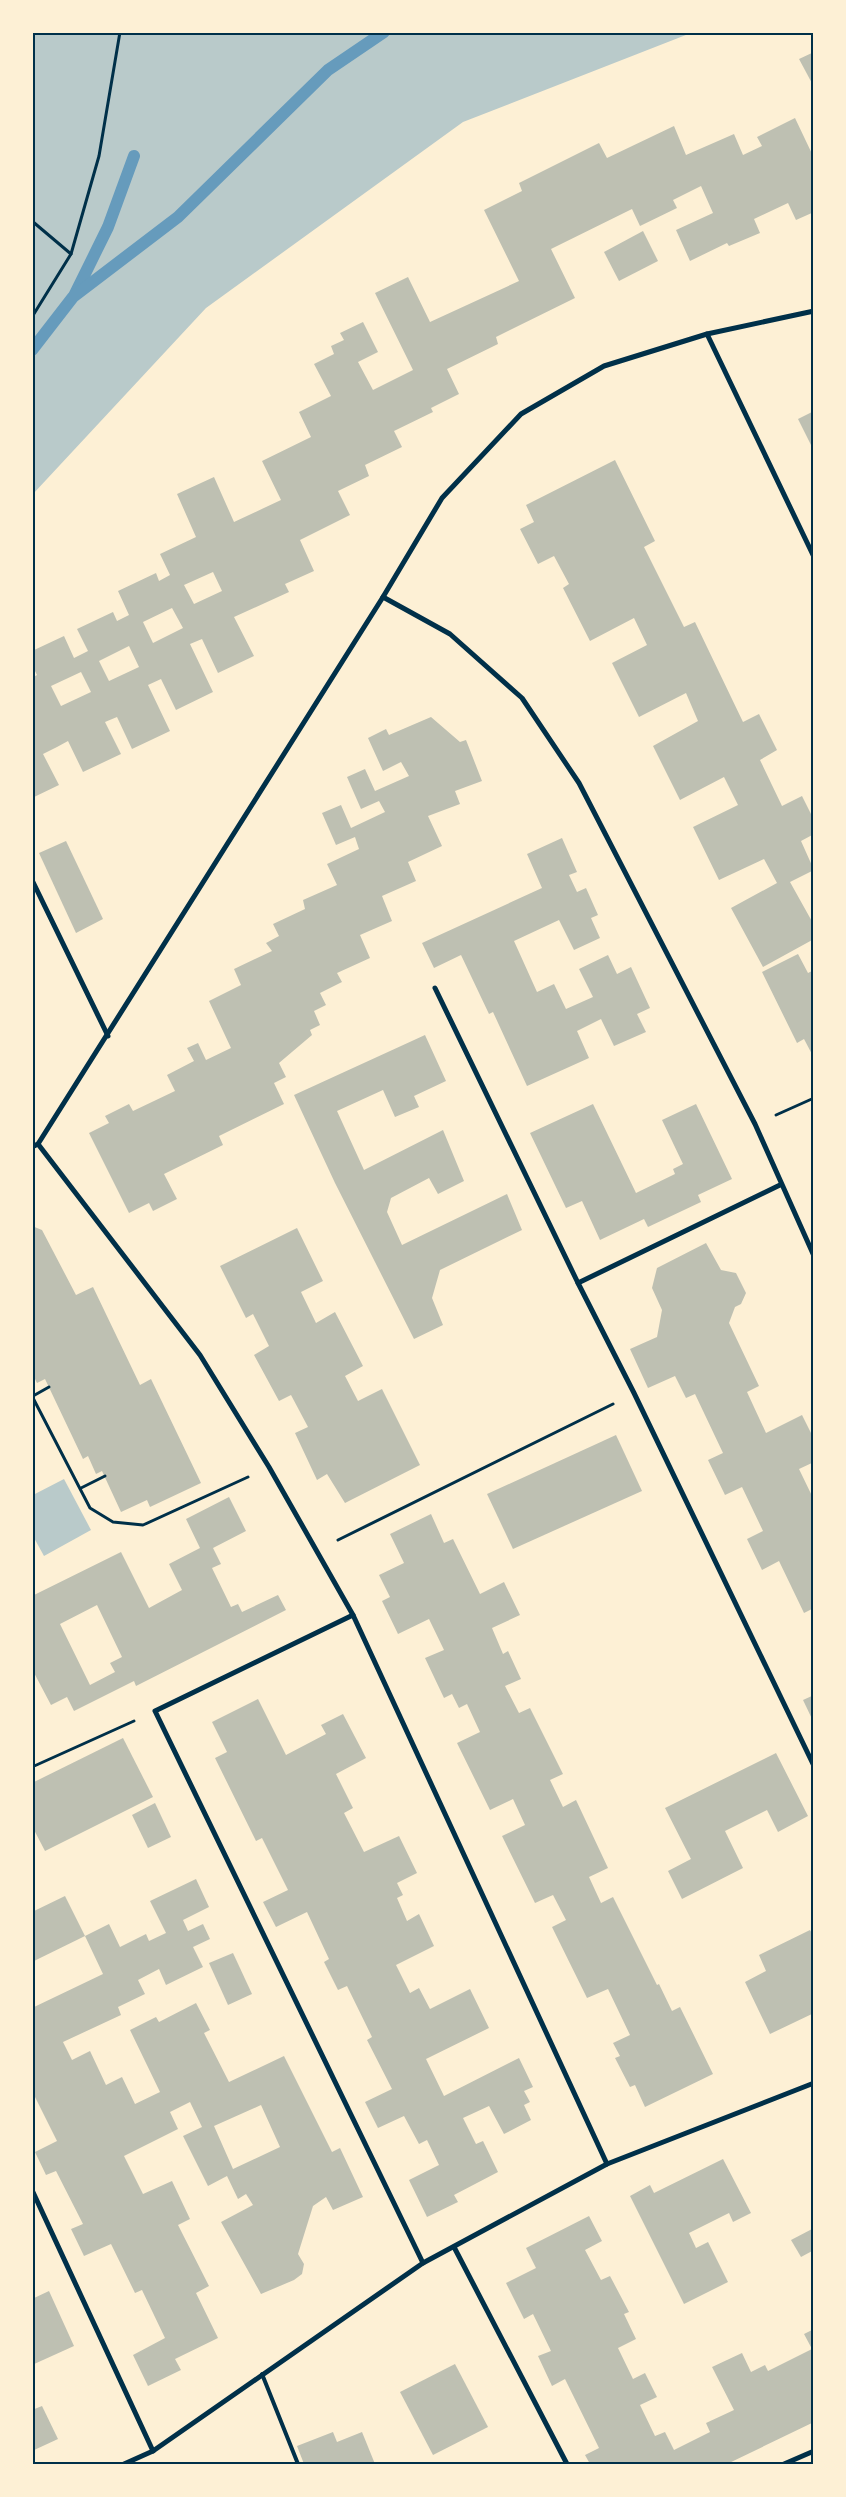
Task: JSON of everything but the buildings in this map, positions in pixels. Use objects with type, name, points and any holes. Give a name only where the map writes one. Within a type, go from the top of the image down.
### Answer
[{"type":"street","points":[[32,1147],[38,1144],[108,1036],[383,597],[442,498],[521,414],[604,366],[707,334],[814,311]]},
{"type":"street","points":[[707,334],[814,557]]},
{"type":"street","points":[[383,597],[450,634],[522,698],[579,783],[755,1124],[780,1185],[814,1256]]},
{"type":"street","points":[[32,880],[108,1036]]},
{"type":"street","points":[[434,988],[578,1284],[634,1394],[814,1766]]},
{"type":"street","points":[[38,1144],[200,1355],[269,1467],[354,1615],[608,2164]]},
{"type":"street","points":[[578,1284],[780,1185]]},
{"type":"street","points":[[354,1615],[155,1711],[422,2263]]},
{"type":"street","points":[[124,2464],[153,2451],[422,2263],[608,2164],[814,2083]]},
{"type":"street","points":[[32,2190],[153,2451]]},
{"type":"street","points":[[454,2246],[566,2464]]},
{"type":"street","points":[[784,2464],[814,2451]]},
{"type":"lane","points":[[262,2374],[298,2464]]},
{"type":"path","points":[[32,317],[71,254],[100,156],[120,32]]},
{"type":"path","points":[[32,221],[71,254]]},
{"type":"path","points":[[755,1124],[814,1098]]},
{"type":"path","points":[[49,1387],[33,1396],[90,1508],[113,1522],[142,1525],[200,1501],[269,1467]]},
{"type":"path","points":[[317,1550],[634,1394]]},
{"type":"path","points":[[81,1488],[105,1476]]},
{"type":"path","points":[[32,1767],[155,1711]]},
{"type":"shaded area","points":[[32,33],[691,33],[463,122],[206,308],[33,494]]},
{"type":"shaded area","points":[[64,1479],[91,1530],[44,1556],[33,1536],[33,1495]]},
{"type":"waterway","points":[[32,350],[73,297],[178,217],[328,70],[384,32]]},
{"type":"waterway","points":[[75,294],[108,227],[134,156]]}]
